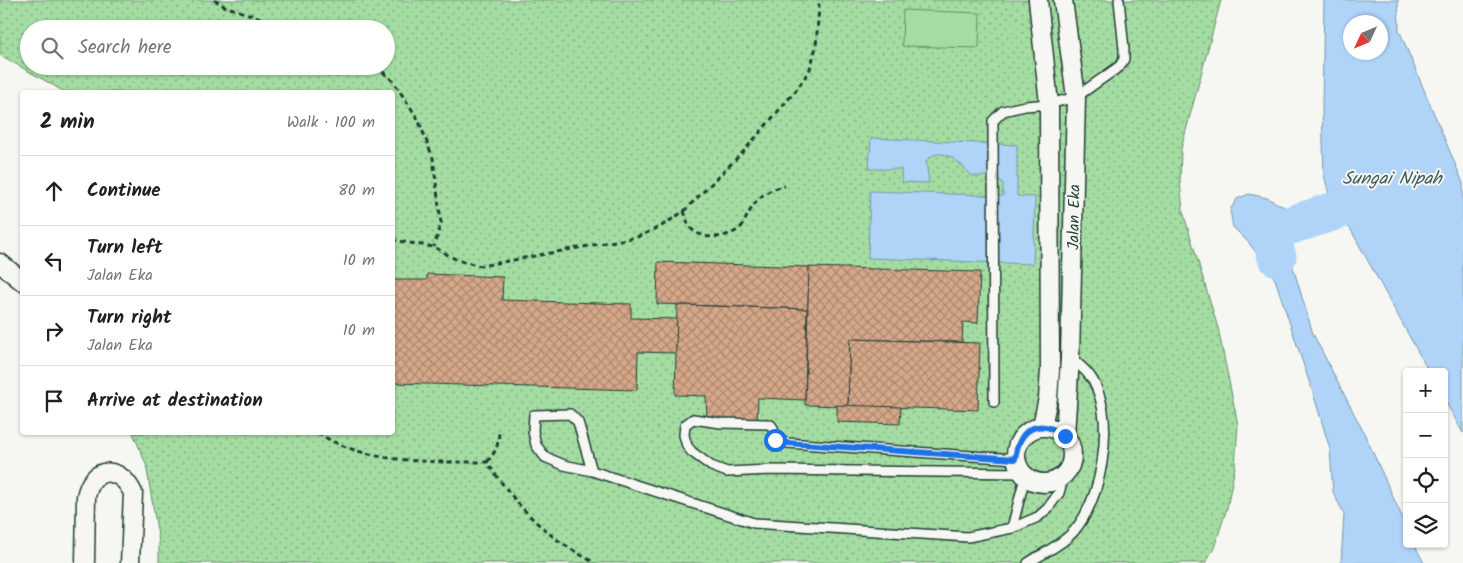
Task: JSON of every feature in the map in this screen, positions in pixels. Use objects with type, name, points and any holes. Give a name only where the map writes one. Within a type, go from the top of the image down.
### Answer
[{"type":"street","name":"Jalan Eka","points":[[1038,0],[1049,104],[1050,371],[1048,398],[1042,426]]},
{"type":"street","name":"Jalan Eka","points":[[1063,0],[1076,97],[1070,358],[1065,436],[1071,445],[1072,456],[1070,466],[1064,475]]},
{"type":"street","points":[[0,263],[20,279]]},
{"type":"street","points":[[1064,475],[1054,481],[1044,483],[1034,481],[1021,470],[1017,445],[1022,436],[1031,429],[1042,426],[1054,428],[1065,436]]},
{"type":"street","points":[[85,563],[86,497],[88,486],[100,474],[109,472],[119,474],[128,482],[133,492],[130,563]]},
{"type":"lane","points":[[994,402],[993,121],[1003,111],[1025,106],[1049,104],[1076,97],[1120,66],[1124,59],[1124,49],[1119,0]]},
{"type":"lane","points":[[1028,563],[1061,542],[1074,531],[1096,489],[1102,464],[1103,407],[1097,388],[1084,368],[1070,358]]},
{"type":"lane","points":[[592,471],[578,422],[570,414],[534,415],[533,431],[536,445],[545,457],[564,465],[592,471],[754,523],[968,537],[1012,528],[1038,517],[1048,508],[1059,493],[1064,475]]},
{"type":"lane","points":[[692,419],[721,423],[767,424],[773,428],[775,440],[787,443],[1021,470],[771,470],[727,472],[711,466],[692,452],[687,446],[684,435],[685,425],[692,419]]},
{"type":"lane","points":[[1012,528],[1021,470]]},
{"type":"path","points":[[214,0],[224,6],[267,20]]},
{"type":"path","points":[[395,240],[434,246],[457,260],[481,266],[637,237],[660,227],[684,212],[744,151],[798,88],[810,69],[816,47],[818,0]]},
{"type":"path","points":[[387,75],[394,81],[418,119],[434,158],[441,223],[434,246]]},
{"type":"path","points":[[684,212],[688,225],[696,233],[716,237],[740,228],[762,195],[772,188],[785,186]]},
{"type":"path","points":[[323,435],[346,448],[377,456],[427,462],[487,462],[499,444],[499,428]]},
{"type":"path","points":[[487,462],[501,483],[542,528],[576,553],[595,563]]},
{"type":"green space","points":[[0,0],[1221,0],[1181,149],[1180,181],[1183,212],[1218,328],[1238,425],[1235,466],[1227,508],[1214,548],[1205,563],[159,563],[159,542],[146,464],[134,435],[395,435],[395,90],[61,90],[35,75],[395,75],[395,20],[20,20],[20,66],[0,55]]},
{"type":"green space","points":[[903,10],[980,13],[979,48],[902,46]]},
{"type":"water","name":"Sungai Nipah","points":[[1324,0],[1398,0],[1399,30],[1463,183],[1463,433],[1448,406],[1448,368],[1427,368],[1351,230],[1333,210],[1324,175],[1322,108]]},
{"type":"water","points":[[871,138],[1017,145],[1017,196],[1035,197],[1033,264],[868,258],[870,191],[1003,196],[1003,184],[997,176],[972,176],[956,161],[944,154],[932,156],[926,161],[929,183],[902,182],[901,169],[869,169]]},
{"type":"water","points":[[1249,194],[1267,198],[1290,210],[1298,233],[1287,247],[1313,334],[1365,435],[1403,519],[1403,548],[1416,548],[1424,563],[1341,563],[1344,514],[1333,492],[1330,449],[1275,279],[1249,243],[1233,227],[1230,210],[1237,199]]},
{"type":"building","points":[[658,262],[809,267],[808,309],[657,304]]},
{"type":"building","points":[[809,267],[980,272],[978,323],[963,322],[962,342],[850,339],[848,406],[805,405]]},
{"type":"building","points":[[427,274],[503,277],[502,300],[631,304],[631,318],[677,319],[676,353],[638,352],[637,390],[395,383],[395,280],[427,280]]},
{"type":"building","points":[[677,305],[807,309],[805,400],[758,398],[757,420],[707,420],[706,396],[675,395]]},
{"type":"building","points":[[850,339],[980,343],[978,410],[848,406]]},
{"type":"building","points":[[837,405],[901,407],[900,424],[837,422]]},
{"type":"waterway","points":[[1277,257],[1269,232],[1385,195]]},
{"type":"route","points":[[775,440],[787,443],[1015,459],[1017,445],[1022,436],[1031,429],[1042,426],[1054,428],[1065,436]]}]
